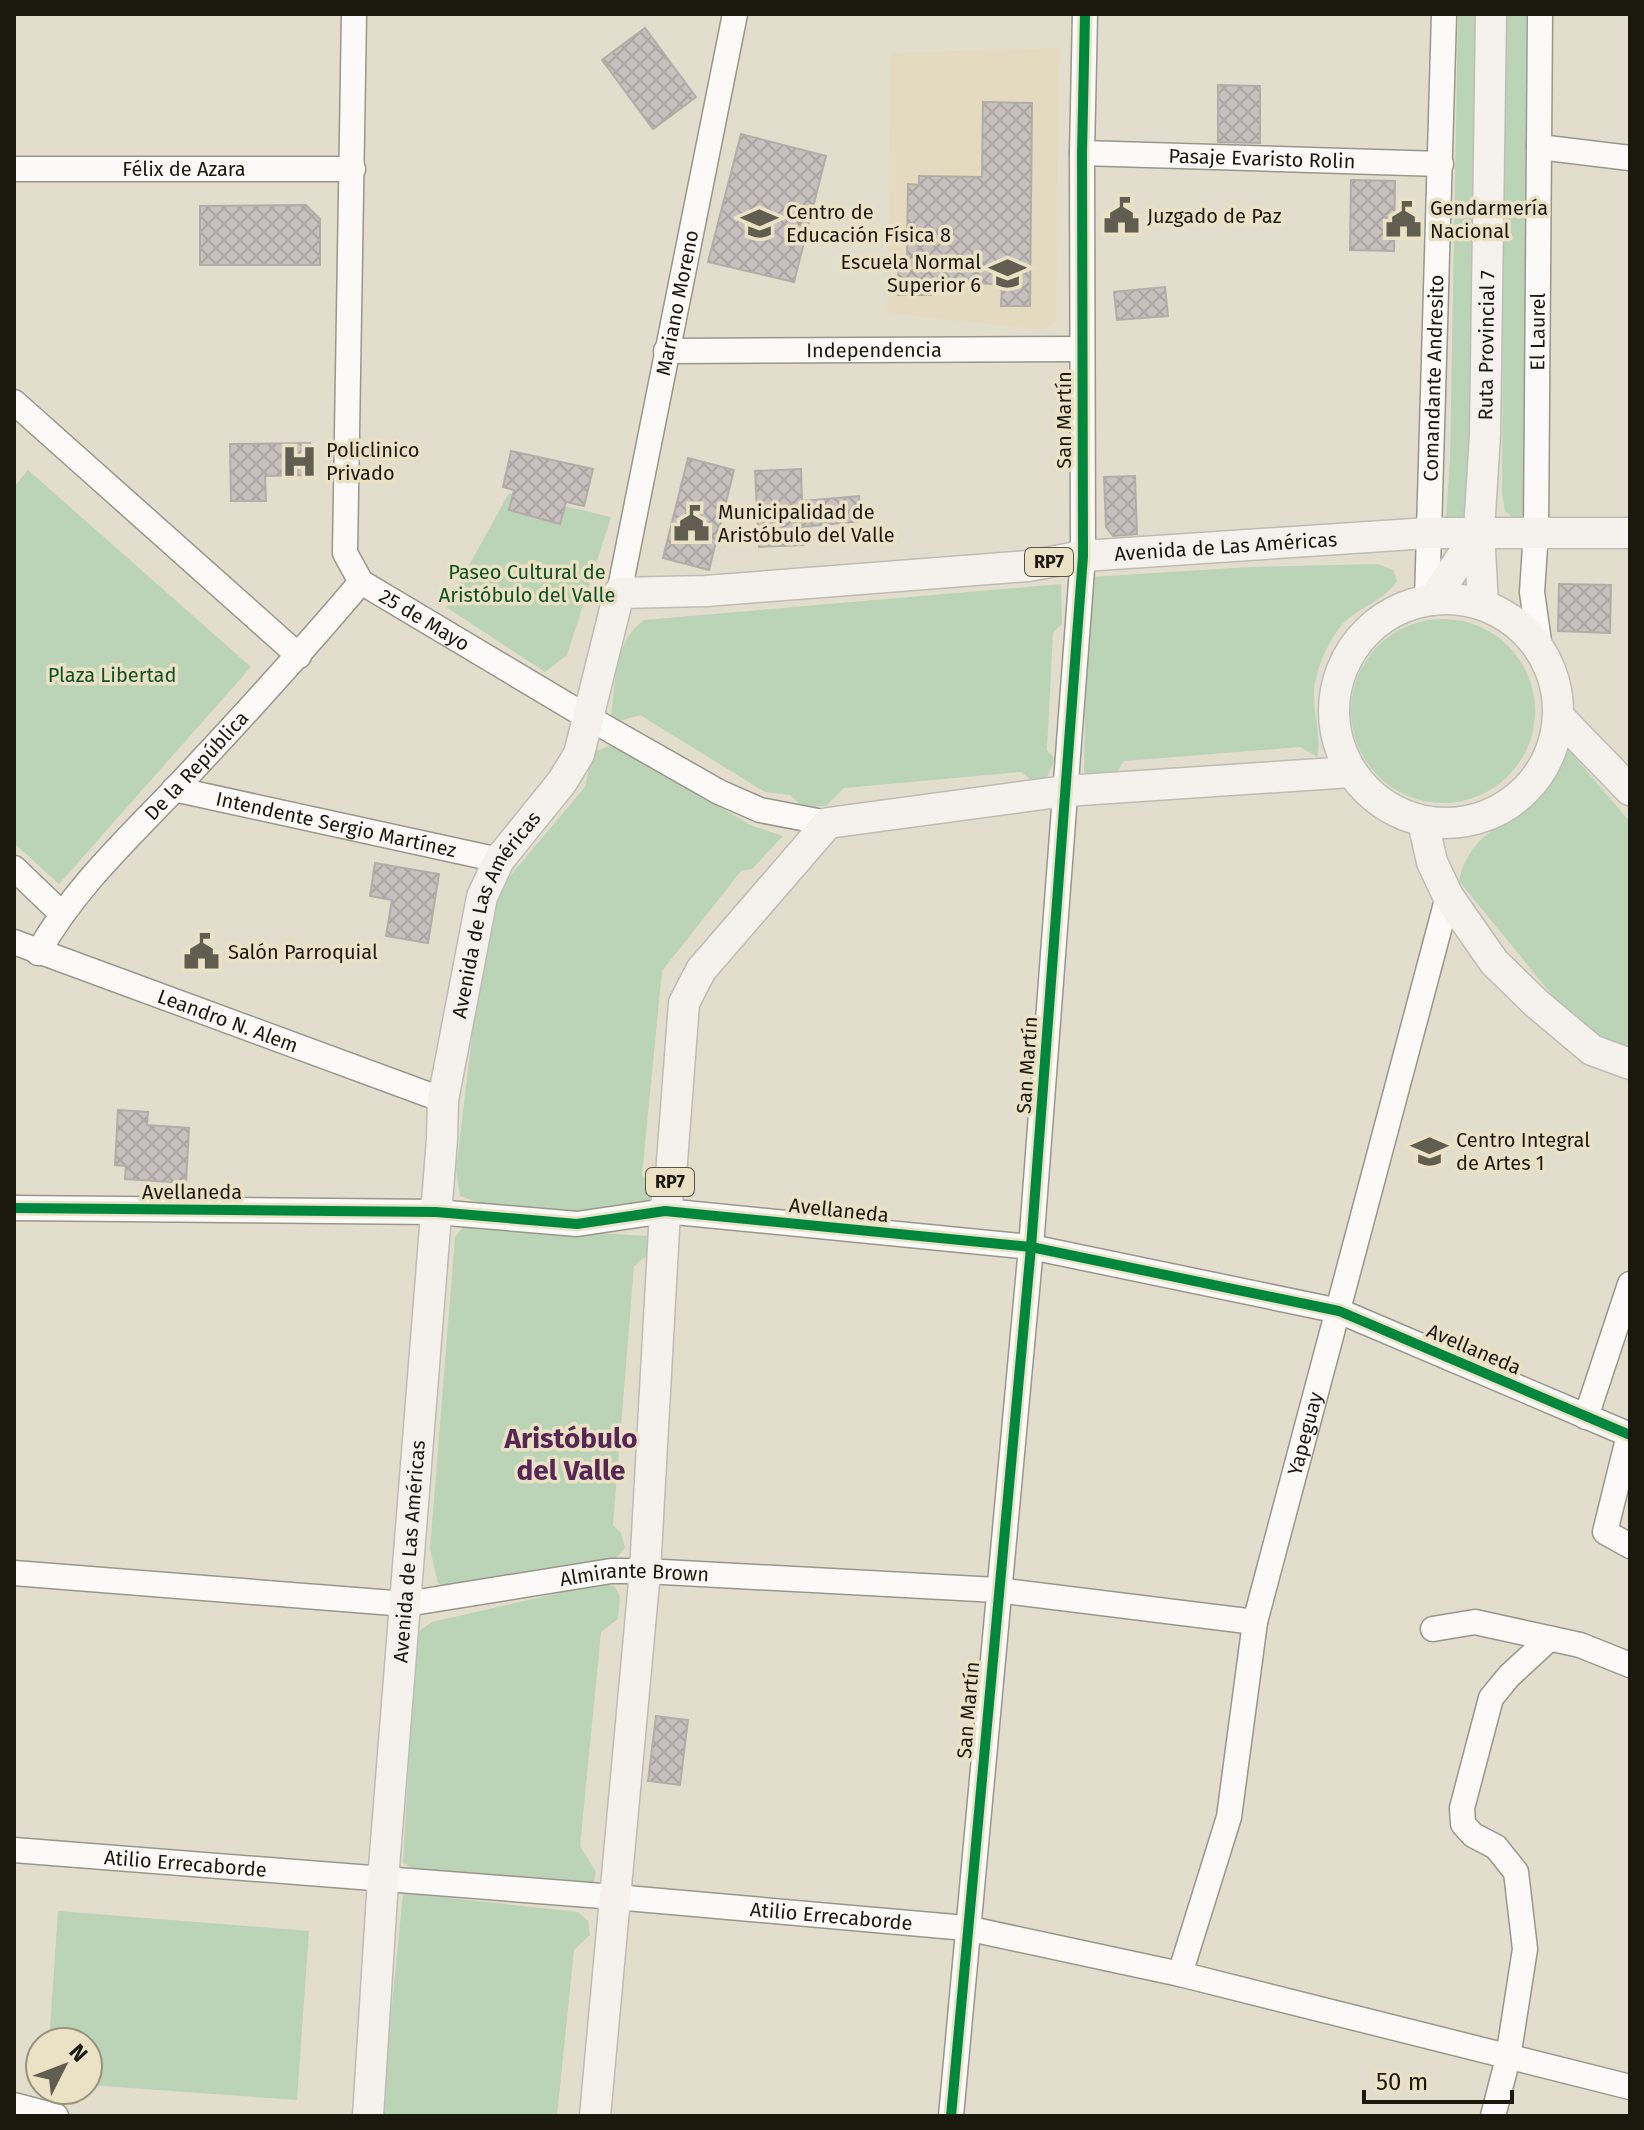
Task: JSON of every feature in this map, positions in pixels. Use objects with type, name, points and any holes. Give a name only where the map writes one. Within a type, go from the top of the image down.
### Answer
[{"type":"main road","name":"Ruta Provincial 7","points":[[1483,605],[1479,531],[1485,419],[1491,14]]},
{"type":"main road","points":[[1430,600],[1479,531]]},
{"type":"main road","name":"Avenida de Las Américas","points":[[368,2116],[383,1880],[443,1100],[482,897],[499,860],[562,782],[579,754],[619,593],[706,591],[996,569],[1083,556],[1428,533],[1630,533]]},
{"type":"main road","points":[[1456,598],[1483,605],[1515,622],[1540,649],[1555,681],[1559,717],[1550,755],[1529,788],[1499,812],[1462,824],[1423,822],[1394,812],[1370,795],[1351,772],[1336,738],[1333,700],[1343,664],[1364,633],[1393,611],[1430,600],[1456,598]]},
{"type":"main road","points":[[1559,717],[1630,790]]},
{"type":"main road","points":[[828,823],[1065,791],[1351,772]]},
{"type":"main road","points":[[1423,822],[1432,862],[1448,896],[1494,962],[1536,1003],[1592,1050],[1630,1064]]},
{"type":"main road","name":"RP7","points":[[595,2116],[645,1571],[665,1211],[671,1175],[684,1003],[701,970],[828,823]]},
{"type":"street","name":"25 de Mayo","points":[[354,14],[345,553],[361,582],[589,718],[744,804],[789,817],[828,823]]},
{"type":"street","name":"Mariano Moreno","points":[[619,593],[735,14]]},
{"type":"street","name":"San Martín","points":[[951,2116],[997,1590],[1031,1247],[1083,556],[1082,153],[1085,14]]},
{"type":"street","name":"Comandante Andresito","points":[[1430,600],[1428,533],[1444,14]]},
{"type":"street","name":"El Laurel","points":[[1540,14],[1536,532],[1532,592],[1540,649]]},
{"type":"street","points":[[1539,147],[1630,158]]},
{"type":"street","name":"Pasaje Evaristo Rolin","points":[[1082,153],[1441,164]]},
{"type":"street","name":"Félix de Azara","points":[[14,169],[353,169]]},
{"type":"street","name":"Independencia","points":[[666,351],[1082,349]]},
{"type":"street","points":[[14,402],[299,656]]},
{"type":"street","name":"De la República","points":[[38,953],[61,913],[299,656],[361,582]]},
{"type":"street","name":"Intendente Sergio Martínez","points":[[174,789],[499,860]]},
{"type":"street","points":[[14,868],[61,913]]},
{"type":"street","name":"Yapeguay","points":[[1180,1974],[1229,1817],[1255,1622],[1448,896]]},
{"type":"street","name":"Leandro N. Alem","points":[[14,942],[443,1100]]},
{"type":"street","name":"Avellaneda","points":[[14,1208],[436,1212],[577,1224],[665,1211],[1031,1247],[1339,1311],[1630,1435]]},
{"type":"street","points":[[1586,1417],[1630,1284]]},
{"type":"street","points":[[1630,1435],[1605,1532],[1630,1546]]},
{"type":"street","name":"Almirante Brown","points":[[14,1573],[406,1604],[611,1571],[645,1571],[997,1590],[1255,1622]]},
{"type":"street","points":[[1433,1629],[1475,1622],[1580,1645],[1630,1665]]},
{"type":"street","points":[[1493,2116],[1508,2058],[1525,1949],[1516,1872],[1496,1847],[1473,1835],[1463,1824],[1462,1808],[1491,1698],[1509,1676],[1549,1639]]},
{"type":"street","name":"Atilio Errecaborde","points":[[14,1850],[966,1928],[1180,1974],[1630,2087]]},
{"type":"street","points":[[14,2105],[56,2116]]},
{"type":"shaded area","points":[[1059,48],[1056,322],[1043,330],[887,313],[891,53]]},
{"type":"green space","points":[[1458,14],[1475,14],[1469,505],[1465,519],[1456,524],[1446,518],[1450,460]]},
{"type":"green space","points":[[1505,14],[1526,14],[1524,513],[1518,521],[1505,511],[1502,493]]},
{"type":"green space","name":"Plaza Libertad","points":[[28,470],[251,667],[59,884],[14,843],[14,487]]},
{"type":"green space","name":"Paseo Cultural de Aristóbulo del Valle","points":[[509,493],[611,517],[567,655],[545,672],[446,607]]},
{"type":"green space","points":[[1378,564],[1393,570],[1397,581],[1343,624],[1328,646],[1318,671],[1314,688],[1317,757],[1300,747],[1124,761],[1115,775],[1095,779],[1084,772],[1087,593],[1092,577],[1249,567]]},
{"type":"green space","points":[[1061,584],[1062,624],[1053,633],[1047,750],[1055,759],[1042,789],[1021,772],[844,788],[826,806],[803,807],[790,795],[765,792],[640,715],[620,721],[611,716],[622,651],[634,629],[644,620]]},
{"type":"green space","points":[[1443,619],[1461,620],[1478,626],[1508,646],[1528,676],[1534,693],[1534,729],[1528,746],[1508,776],[1478,796],[1461,802],[1443,803],[1425,802],[1408,796],[1378,776],[1358,746],[1352,729],[1351,711],[1352,693],[1358,676],[1378,646],[1408,626],[1425,620]]},
{"type":"green space","points":[[614,744],[750,825],[783,836],[752,869],[741,871],[662,971],[642,1175],[656,1191],[654,1204],[629,1219],[483,1204],[460,1196],[456,1170],[487,912],[494,895],[585,787],[592,753]]},
{"type":"green space","points":[[1566,747],[1630,822],[1630,1049],[1609,1043],[1570,1017],[1459,881],[1474,847],[1543,792],[1555,777]]},
{"type":"green space","points":[[465,1225],[648,1236],[650,1253],[634,1266],[613,1525],[621,1533],[625,1548],[612,1563],[451,1590],[438,1583],[430,1549],[455,1237]]},
{"type":"green space","points":[[603,1583],[615,1587],[620,1596],[618,1619],[601,1632],[580,1846],[596,1872],[593,1887],[421,1873],[403,1863],[416,1633],[432,1622]]},
{"type":"green space","points":[[403,1893],[578,1912],[588,1921],[590,1935],[574,1950],[557,2116],[381,2116]]},
{"type":"green space","points":[[58,1911],[309,1931],[297,2100],[104,2086],[104,2026],[50,2026]]},
{"type":"building","points":[[645,28],[696,97],[653,129],[602,60]]},
{"type":"building","points":[[1218,85],[1260,86],[1260,143],[1218,142]]},
{"type":"building","points":[[983,102],[1032,103],[1030,306],[1001,306],[1002,284],[931,283],[931,295],[898,295],[898,256],[907,257],[908,184],[919,185],[919,176],[982,177]]},
{"type":"building","points":[[741,134],[826,156],[794,282],[708,262]]},
{"type":"building","points":[[1351,180],[1395,181],[1394,251],[1350,250]]},
{"type":"building","points":[[306,205],[320,219],[320,265],[200,265],[200,206]]},
{"type":"building","points":[[1165,287],[1168,316],[1117,320],[1114,292]]},
{"type":"building","points":[[310,443],[310,475],[265,476],[266,501],[231,501],[230,444]]},
{"type":"building","points":[[511,451],[593,469],[584,506],[566,502],[560,524],[509,510],[514,490],[503,487]]},
{"type":"building","points":[[688,458],[734,470],[709,570],[663,558]]},
{"type":"building","points":[[801,469],[802,501],[859,496],[861,521],[803,527],[804,545],[759,547],[755,471]]},
{"type":"building","points":[[1135,476],[1137,534],[1113,536],[1106,527],[1104,477]]},
{"type":"building","points":[[1559,584],[1611,585],[1610,633],[1558,631]]},
{"type":"building","points":[[375,863],[439,874],[428,943],[386,936],[392,900],[370,896]]},
{"type":"building","points":[[118,1110],[148,1112],[147,1125],[189,1128],[186,1183],[125,1179],[126,1166],[115,1165]]},
{"type":"building","points":[[656,1716],[688,1720],[680,1785],[648,1781]]},
{"type":"cycle path","points":[[951,2116],[1031,1247],[1083,556],[1082,153],[1085,14]]},
{"type":"cycle path","points":[[14,1208],[436,1212],[577,1224],[665,1211],[1031,1247],[1339,1311],[1630,1435]]},
{"type":"place","name":"Juzgado de Paz","points":[[1121,216]]},
{"type":"place","name":"Gendarmería Nacional","points":[[1404,219]]},
{"type":"place","name":"Centro de Educación Física 8","points":[[760,224]]},
{"type":"place","name":"Escuela Normal Superior 6","points":[[1007,273]]},
{"type":"place","name":"Policlinico Privado","points":[[300,462]]},
{"type":"place","name":"Municipalidad de Aristóbulo del Valle","points":[[692,524]]},
{"type":"place","name":"Salón Parroquial","points":[[202,952]]},
{"type":"place","name":"Centro Integral de Artes 1","points":[[1430,1151]]},
{"type":"district","name":"Aristóbulo del Valle","points":[[571,1454]]}]
